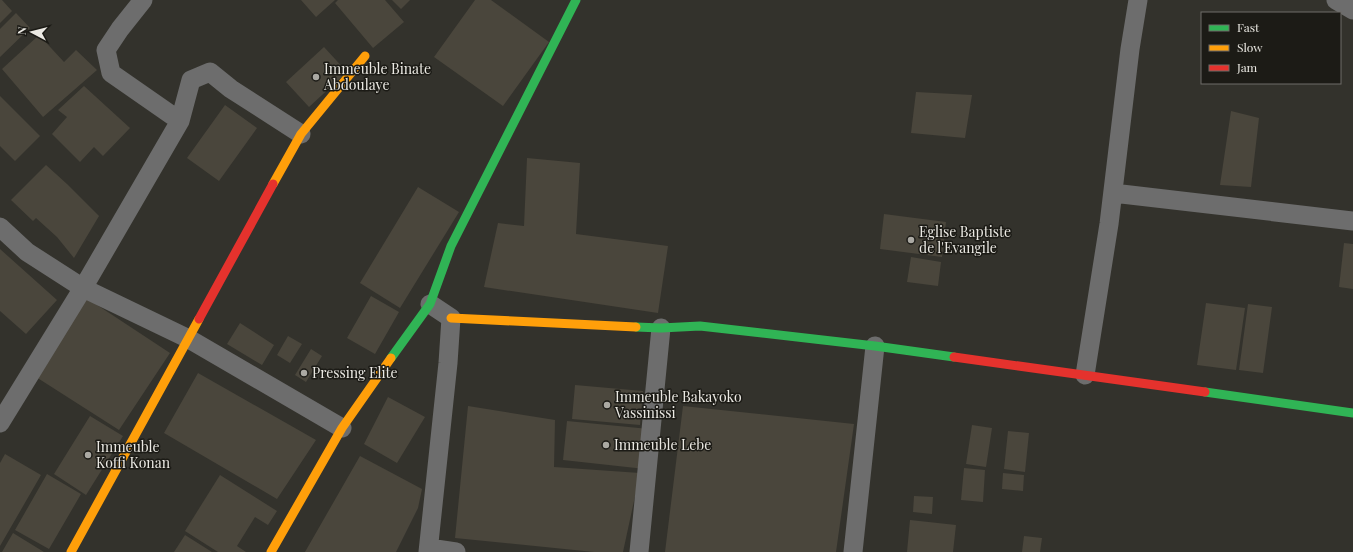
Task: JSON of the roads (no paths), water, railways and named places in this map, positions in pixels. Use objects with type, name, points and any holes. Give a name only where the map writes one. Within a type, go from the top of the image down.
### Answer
[{"type":"street","points":[[143,0],[120,29],[106,50],[111,73],[180,121]]},
{"type":"street","points":[[271,552],[342,428],[430,304],[451,246],[576,0]]},
{"type":"street","points":[[1085,375],[1110,224],[1130,49],[1138,0]]},
{"type":"street","points":[[1336,0],[1353,10]]},
{"type":"street","points":[[71,552],[301,134],[365,56]]},
{"type":"street","points":[[0,424],[84,288],[180,121],[191,80],[210,72],[231,90],[301,134]]},
{"type":"street","points":[[1113,193],[1353,221]]},
{"type":"street","points":[[0,227],[26,252],[84,288],[189,339],[342,428]]},
{"type":"street","points":[[430,304],[451,318],[661,328],[700,326],[875,346],[1353,414]]},
{"type":"street","points":[[451,318],[448,363],[428,550],[456,552]]},
{"type":"street","points":[[639,552],[661,328]]},
{"type":"street","points":[[853,552],[875,346]]},
{"type":"place","name":"Immeuble Binate Abdoulaye","points":[[316,77]]},
{"type":"place","name":"Eglise Baptiste de l'Evangile","points":[[911,240]]},
{"type":"place","name":"Pressing Elite","points":[[304,373]]},
{"type":"place","name":"Immeuble Bakayoko Vassinissi","points":[[607,405]]},
{"type":"place","name":"Immeuble Lebe","points":[[606,445]]},
{"type":"place","name":"Immeuble Koffi Konan","points":[[88,455]]}]
